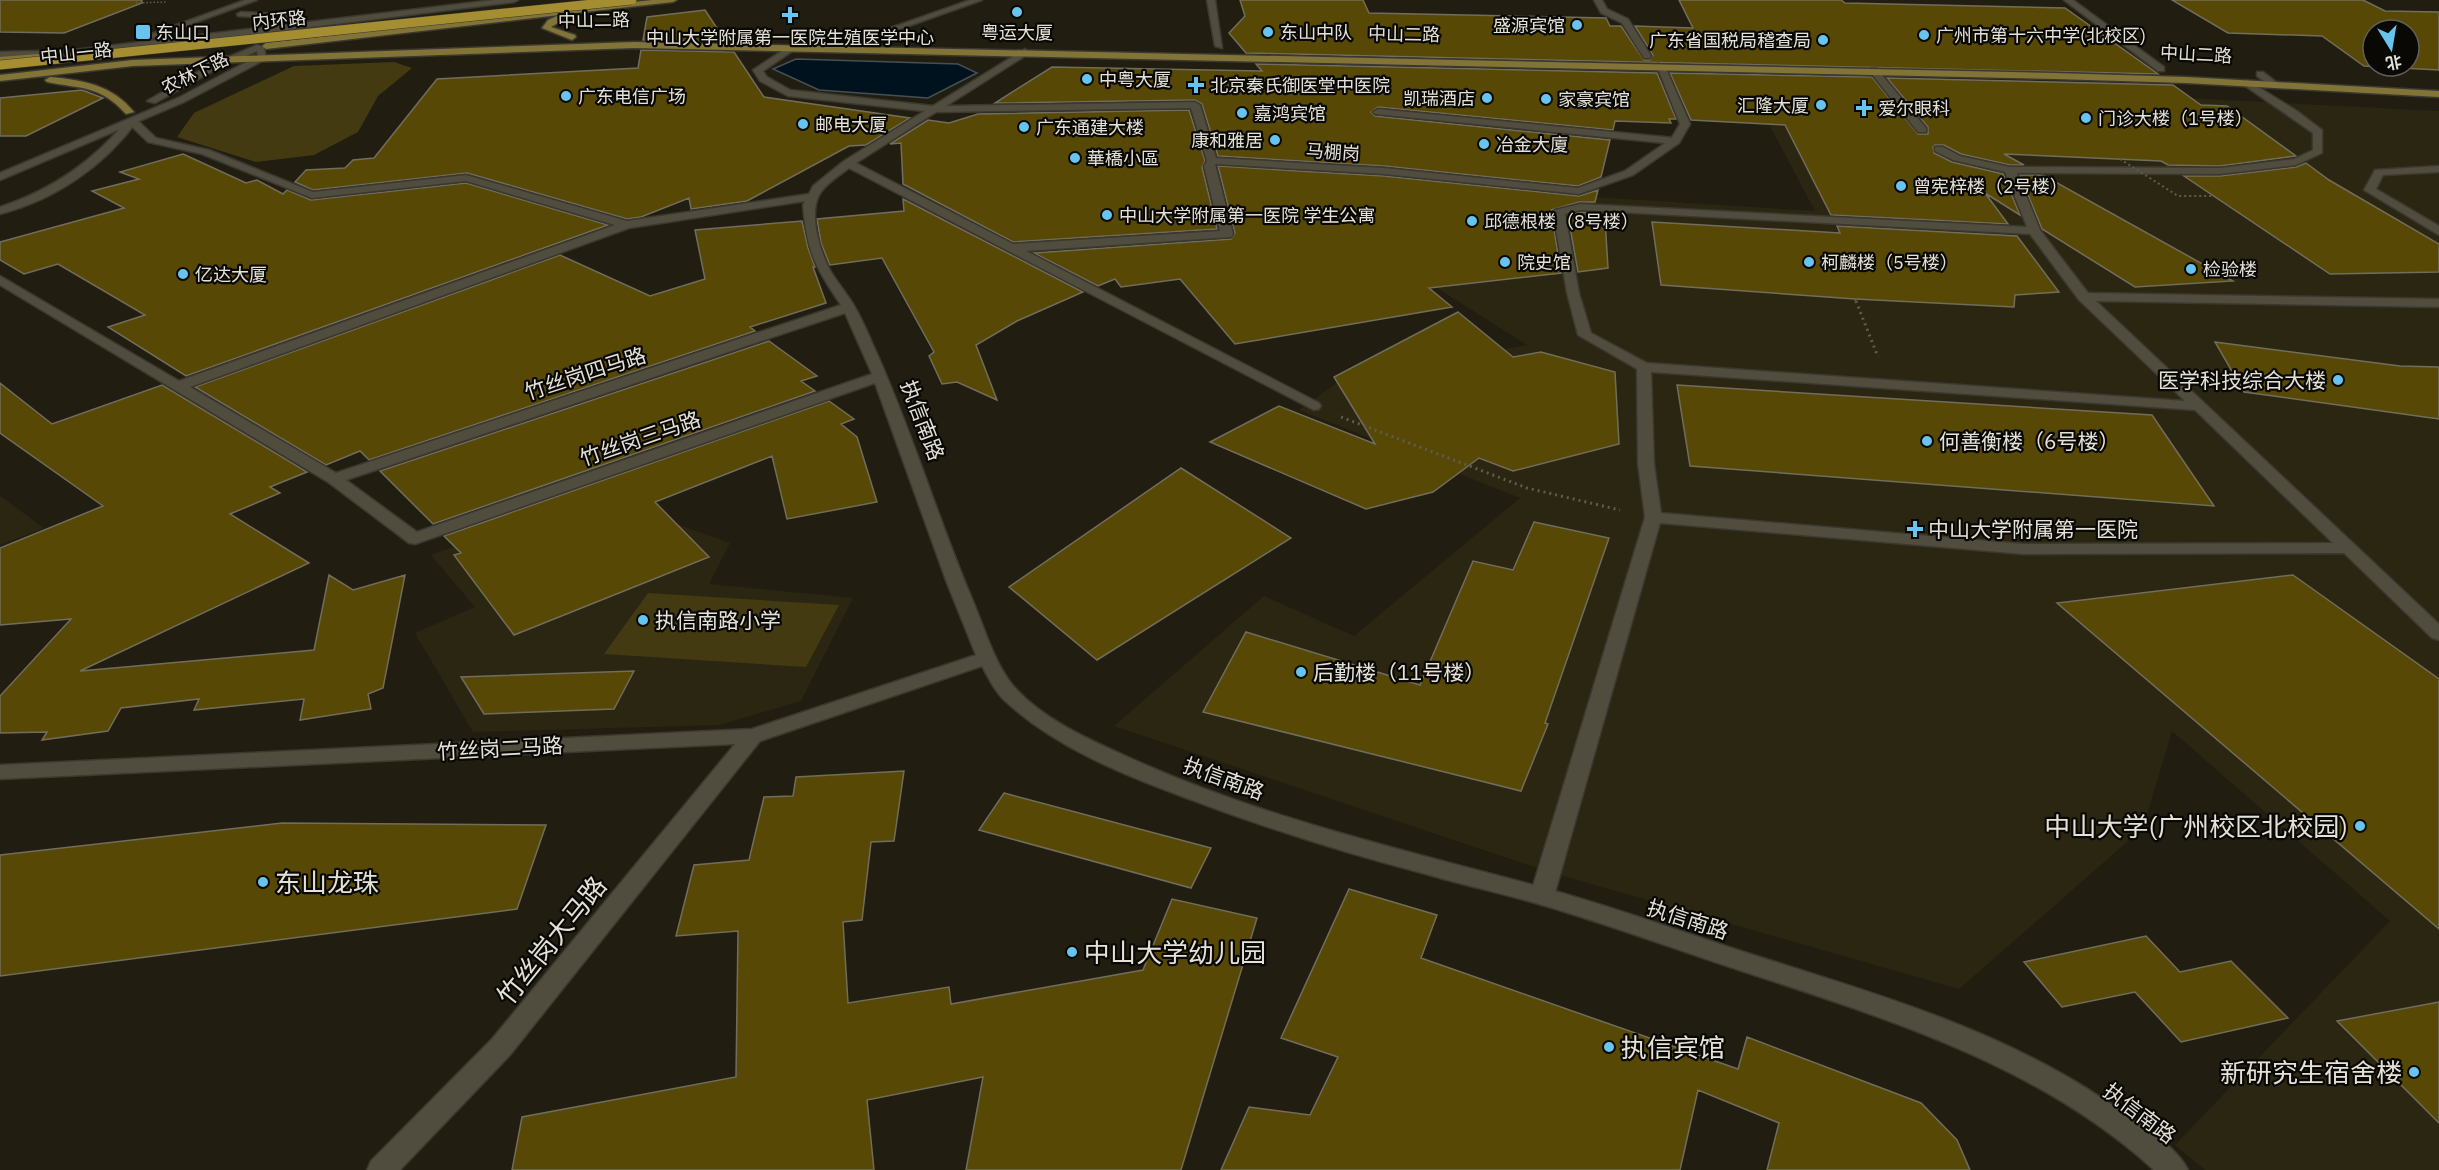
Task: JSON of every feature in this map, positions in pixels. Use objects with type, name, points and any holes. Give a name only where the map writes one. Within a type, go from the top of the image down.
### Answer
[{"type":"highway","name":"内环路","points":[[0,58],[322,26],[535,0]]},
{"type":"highway","points":[[322,26],[568,0]]},
{"type":"highway","name":"内环路","points":[[0,67],[632,0]]},
{"type":"main road","points":[[74,53],[602,0]]},
{"type":"main road","points":[[262,52],[673,0]]},
{"type":"main road","points":[[573,37],[548,30],[547,25],[564,16],[586,10]]},
{"type":"main road","name":"中山二路","points":[[537,38],[743,37]]},
{"type":"main road","points":[[786,38],[797,38]]},
{"type":"main road","points":[[852,39],[897,40]]},
{"type":"main road","points":[[133,63],[401,41]]},
{"type":"main road","name":"中山二路","points":[[262,52],[612,46],[791,48],[1023,46],[2247,83],[2439,94]]},
{"type":"main road","points":[[1208,46],[1230,46]]},
{"type":"main road","name":"中山一路","points":[[0,58],[74,53],[262,52]]},
{"type":"main road","name":"中山一路","points":[[0,78],[133,63],[233,58],[262,52]]},
{"type":"main road","points":[[1636,56],[1669,56]]},
{"type":"main road","name":"中山二路","points":[[2120,68],[2439,84]]},
{"type":"main road","points":[[0,78],[92,85],[114,94],[131,116]]},
{"type":"street","points":[[252,0],[241,14],[237,27],[242,35],[262,52]]},
{"type":"street","points":[[74,53],[154,35],[252,0]]},
{"type":"street","points":[[242,35],[514,0]]},
{"type":"street","points":[[863,39],[978,0]]},
{"type":"street","points":[[1211,0],[1219,46]]},
{"type":"street","points":[[1598,0],[1604,11],[1625,21],[1647,56]]},
{"type":"street","points":[[2068,0],[2161,69]]},
{"type":"street","points":[[448,8],[528,9]]},
{"type":"street","points":[[241,14],[303,17],[390,15]]},
{"type":"street","points":[[178,386],[627,225],[811,197],[817,188],[848,163],[933,109],[1023,46]]},
{"type":"street","points":[[791,48],[758,70],[763,79],[788,93],[933,109],[1196,105],[1212,161],[1209,166],[1227,234],[1012,248]]},
{"type":"street","name":"农林下路","points":[[0,167],[206,88],[262,52]]},
{"type":"street","name":"农林下路","points":[[0,177],[131,116],[233,58]]},
{"type":"street","points":[[1378,112],[1675,141],[1685,124],[1661,66]]},
{"type":"street","points":[[1874,71],[1922,130]]},
{"type":"street","points":[[2260,74],[2275,85]]},
{"type":"street","points":[[1939,149],[1957,158],[2010,171],[2220,171],[2296,162],[2318,151],[2318,132],[2306,120],[2283,109],[2247,83]]},
{"type":"street","points":[[0,211],[43,193],[92,164],[116,143],[131,116],[152,140],[205,152],[312,195],[466,178],[627,225]]},
{"type":"street","name":"马棚岗","points":[[1212,161],[1384,171],[1579,191],[1629,173],[1675,141]]},
{"type":"street","points":[[848,163],[1314,406]]},
{"type":"street","points":[[2439,169],[2379,172],[2370,190],[2439,231]]},
{"type":"street","points":[[2010,171],[2034,231],[2084,297],[2439,634]]},
{"type":"street","points":[[1579,191],[1580,207]]},
{"type":"street","name":"执信南路","points":[[811,197],[809,219],[823,269],[849,307],[880,376],[956,583],[987,658],[1007,692],[1041,720],[1085,746],[1149,776],[1257,816],[1422,865],[1542,896],[1831,990],[1930,1025],[2032,1069],[2134,1134],[2174,1170]]},
{"type":"street","points":[[2034,231],[1580,207],[1559,212],[1573,293],[1585,335],[1644,367],[2199,406]]},
{"type":"street","points":[[0,280],[334,479]]},
{"type":"street","points":[[2084,297],[2439,303]]},
{"type":"street","name":"竹丝岗四马路","points":[[334,479],[849,307]]},
{"type":"street","points":[[1542,896],[1653,517],[1646,464],[1644,367]]},
{"type":"street","name":"竹丝岗三马路","points":[[334,479],[415,539],[880,376]]},
{"type":"street","points":[[1653,517],[2023,549],[2346,548]]},
{"type":"street","name":"竹丝岗二马路","points":[[0,772],[753,736],[987,658]]},
{"type":"street","name":"竹丝岗大马路","points":[[381,1170],[501,1047],[753,736]]},
{"type":"path","points":[[2120,159],[2178,196],[2214,196]]},
{"type":"path","points":[[1855,299],[1879,358],[1897,386]]},
{"type":"path","points":[[1314,406],[1527,488],[1653,517]]},
{"type":"shaded area","points":[[394,62],[412,68],[378,96],[358,132],[314,155],[256,162],[177,137],[194,113],[294,66]]},
{"type":"shaded area","name":"中山大学附属第一医院","points":[[1870,88],[2146,96],[2439,111],[2439,1170],[2205,1170],[2175,1145],[2390,921],[2172,731],[2143,828],[1959,989],[1549,872],[1114,726],[1264,596],[1354,636],[1520,498],[1299,410],[1345,377],[1527,345],[1418,276],[1578,196],[1815,211],[1770,126],[1892,130]]},
{"type":"shaded area","points":[[0,496],[44,528],[0,545]]},
{"type":"shaded area","name":"执信南路小学","points":[[598,496],[730,543],[709,584],[853,598],[801,701],[719,725],[473,732],[415,633],[475,607],[431,555]]},
{"type":"shaded area","points":[[648,593],[839,605],[806,667],[604,654]]},
{"type":"water","points":[[796,59],[958,64],[977,73],[928,98],[819,90],[773,69]]},
{"type":"building","points":[[0,0],[142,0],[142,3],[64,33],[0,32]]},
{"type":"building","points":[[1240,0],[1363,0],[1369,13],[1606,18],[1610,26],[1621,26],[1644,60],[1650,60],[1653,55],[1635,26],[1693,28],[1679,0],[1841,0],[1845,3],[2065,8],[2158,74],[1246,53],[1229,33],[1245,16]]},
{"type":"building","points":[[2172,0],[2363,0],[2385,11],[2439,12],[2439,70],[2421,69],[2421,18],[2361,18],[2361,64],[2322,36],[2228,33]]},
{"type":"building","points":[[705,10],[726,42],[643,40],[647,17]]},
{"type":"building","points":[[641,50],[734,52],[764,97],[910,118],[866,145],[849,146],[747,201],[691,209],[689,198],[641,217],[627,219],[467,173],[313,190],[295,182],[306,170],[345,168],[353,160],[374,158],[437,79],[638,68]]},
{"type":"building","points":[[1256,64],[1657,73],[1676,119],[1669,119],[1671,123],[1615,121],[1613,130],[1378,107],[1371,112],[1375,116],[1610,140],[1601,177],[1578,186],[1384,166],[1218,156],[1202,104],[1195,100],[995,103],[1052,67],[1262,71]]},
{"type":"building","points":[[1670,73],[1872,77],[1918,134],[1928,134],[1928,127],[1887,78],[2173,85],[2201,105],[2227,106],[2296,156],[2220,166],[2168,165],[2161,161],[2004,154],[2024,165],[2010,165],[1961,154],[1944,145],[1935,145],[1934,153],[1952,162],[2003,174],[2020,215],[1985,193],[2008,224],[1831,215],[1785,125],[1691,120]]},
{"type":"building","points":[[82,90],[103,98],[26,136],[0,136],[0,98]]},
{"type":"building","points":[[1189,110],[1205,161],[1202,167],[1217,229],[1013,242],[903,184],[901,143],[890,144],[928,120],[949,123],[978,114]]},
{"type":"building","points":[[183,154],[246,183],[257,180],[283,194],[287,190],[311,200],[466,183],[608,225],[186,376],[108,327],[145,315],[58,264],[24,274],[0,260],[0,242],[124,208],[92,191],[139,179],[120,172]]},
{"type":"building","points":[[2306,163],[2329,180],[2439,244],[2439,272],[2330,274],[2184,176],[2220,176],[2296,167]]},
{"type":"building","points":[[1218,166],[1384,176],[1579,196],[1598,190],[1595,202],[1579,202],[1551,210],[1561,273],[1429,288],[1452,307],[1235,344],[1180,279],[1121,287],[1115,279],[1098,286],[1034,253],[1231,239],[1235,233]]},
{"type":"building","points":[[2020,175],[2043,175],[2233,281],[2135,287],[2042,229]]},
{"type":"building","points":[[903,199],[1083,292],[1017,321],[976,345],[997,400],[957,382],[942,384],[929,356],[934,352],[882,258],[830,265],[829,263],[821,243],[817,219],[904,211]]},
{"type":"building","points":[[1580,212],[1592,213],[1591,218],[1605,219],[1608,268],[1578,272],[1568,216]]},
{"type":"building","points":[[802,221],[815,267],[813,267],[826,303],[750,327],[755,331],[369,460],[360,451],[326,465],[195,387],[560,255],[650,296],[705,279],[695,230]]},
{"type":"building","name":"柯麟楼（5号楼）","points":[[1652,222],[1840,233],[1837,226],[2017,236],[2059,292],[2015,295],[2014,307],[1855,299],[1661,285]]},
{"type":"building","points":[[1458,312],[1513,357],[1541,352],[1615,372],[1619,444],[1513,471],[1479,458],[1433,492],[1366,509],[1210,442],[1279,406],[1375,444],[1334,377]]},
{"type":"building","points":[[769,341],[817,376],[801,381],[815,391],[433,524],[380,471]]},
{"type":"building","name":"医学科技综合大楼","points":[[2215,342],[2400,366],[2439,367],[2439,419],[2244,392]]},
{"type":"building","points":[[0,383],[52,424],[162,385],[307,472],[270,487],[280,493],[230,514],[309,563],[80,671],[314,650],[329,575],[353,590],[405,575],[383,688],[368,694],[371,709],[300,720],[304,699],[194,710],[199,699],[121,708],[108,731],[42,740],[47,732],[0,733],[0,696],[71,619],[0,625],[0,548],[103,506],[0,433]]},
{"type":"building","name":"何善衡楼（6号楼）","points":[[1677,385],[2152,415],[2214,506],[1690,466]]},
{"type":"building","points":[[829,401],[854,419],[841,424],[857,437],[877,502],[787,519],[772,456],[655,502],[709,557],[514,635],[454,555],[461,553],[444,536]]},
{"type":"building","points":[[1181,468],[1291,538],[1097,660],[1009,587]]},
{"type":"building","points":[[1534,522],[1609,538],[1545,723],[1548,724],[1521,791],[1203,712],[1246,632],[1420,685],[1473,561],[1513,570]]},
{"type":"building","points":[[2293,575],[2439,679],[2439,929],[2057,603]]},
{"type":"building","points":[[634,671],[614,709],[484,714],[461,677]]},
{"type":"building","points":[[904,771],[894,841],[871,842],[862,920],[843,922],[848,1003],[949,987],[951,1004],[1143,970],[1172,899],[1257,918],[1181,1170],[966,1170],[983,1077],[867,1100],[874,1170],[512,1170],[522,1117],[736,1077],[738,931],[676,936],[694,865],[749,860],[764,797],[793,796],[796,777]]},
{"type":"building","points":[[1004,793],[1211,848],[1191,888],[979,830]]},
{"type":"building","name":"东山龙珠","points":[[282,823],[546,825],[517,909],[0,976],[0,855]]},
{"type":"building","points":[[1349,889],[1437,915],[1421,958],[1738,1069],[1747,1037],[1921,1103],[1957,1140],[1970,1170],[1767,1170],[1779,1123],[1698,1090],[1680,1170],[1221,1170],[1249,1107],[1310,1115],[1338,1057],[1281,1038]]},
{"type":"building","points":[[2146,936],[2180,972],[2231,961],[2288,1018],[2181,1042],[2135,992],[2062,1007],[2024,962]]},
{"type":"building","name":"新研究生宿舍楼","points":[[2439,1002],[2439,1123],[2337,1021]]},
{"type":"place","name":"粤运大厦","points":[[1017,12]]},
{"type":"place","name":"中山大学附属第一医院生殖医学中心","points":[[790,15]]},
{"type":"place","name":"盛源宾馆","points":[[1577,25]]},
{"type":"place","name":"东山口","points":[[143,32]]},
{"type":"place","name":"东山中队","points":[[1268,32]]},
{"type":"place","name":"广州市第十六中学(北校区)","points":[[1924,35]]},
{"type":"place","name":"广东省国税局稽查局","points":[[1823,40]]},
{"type":"place","name":"中粤大厦","points":[[1087,79]]},
{"type":"place","name":"北京秦氏御医堂中医院","points":[[1196,85]]},
{"type":"place","name":"广东电信广场","points":[[566,96]]},
{"type":"place","name":"凯瑞酒店","points":[[1487,98]]},
{"type":"place","name":"家豪宾馆","points":[[1546,99]]},
{"type":"place","name":"汇隆大厦","points":[[1821,105]]},
{"type":"place","name":"爱尔眼科","points":[[1864,108]]},
{"type":"place","name":"嘉鸿宾馆","points":[[1242,113]]},
{"type":"place","name":"门诊大楼（1号楼）","points":[[2086,118]]},
{"type":"place","name":"邮电大厦","points":[[803,124]]},
{"type":"place","name":"广东通建大楼","points":[[1024,127]]},
{"type":"place","name":"康和雅居","points":[[1275,140]]},
{"type":"place","name":"冶金大廈","points":[[1484,144]]},
{"type":"place","name":"華橋小區","points":[[1075,158]]},
{"type":"place","name":"曾宪梓楼（2号楼）","points":[[1901,186]]},
{"type":"place","name":"中山大学附属第一医院 学生公寓","points":[[1107,215]]},
{"type":"place","name":"邱德根楼（8号楼）","points":[[1472,221]]},
{"type":"place","name":"院史馆","points":[[1505,262]]},
{"type":"place","name":"柯麟楼（5号楼）","points":[[1809,262]]},
{"type":"place","name":"检验楼","points":[[2191,269]]},
{"type":"place","name":"亿达大厦","points":[[183,274]]},
{"type":"place","name":"医学科技综合大楼","points":[[2338,380]]},
{"type":"place","name":"何善衡楼（6号楼）","points":[[1927,441]]},
{"type":"place","name":"中山大学附属第一医院","points":[[1915,529]]},
{"type":"place","name":"执信南路小学","points":[[643,620]]},
{"type":"place","name":"后勤楼（11号楼）","points":[[1301,672]]},
{"type":"place","name":"中山大学(广州校区北校园)","points":[[2360,826]]},
{"type":"place","name":"东山龙珠","points":[[263,882]]},
{"type":"place","name":"中山大学幼儿园","points":[[1072,952]]},
{"type":"place","name":"执信宾馆","points":[[1609,1047]]},
{"type":"place","name":"新研究生宿舍楼","points":[[2414,1072]]}]
